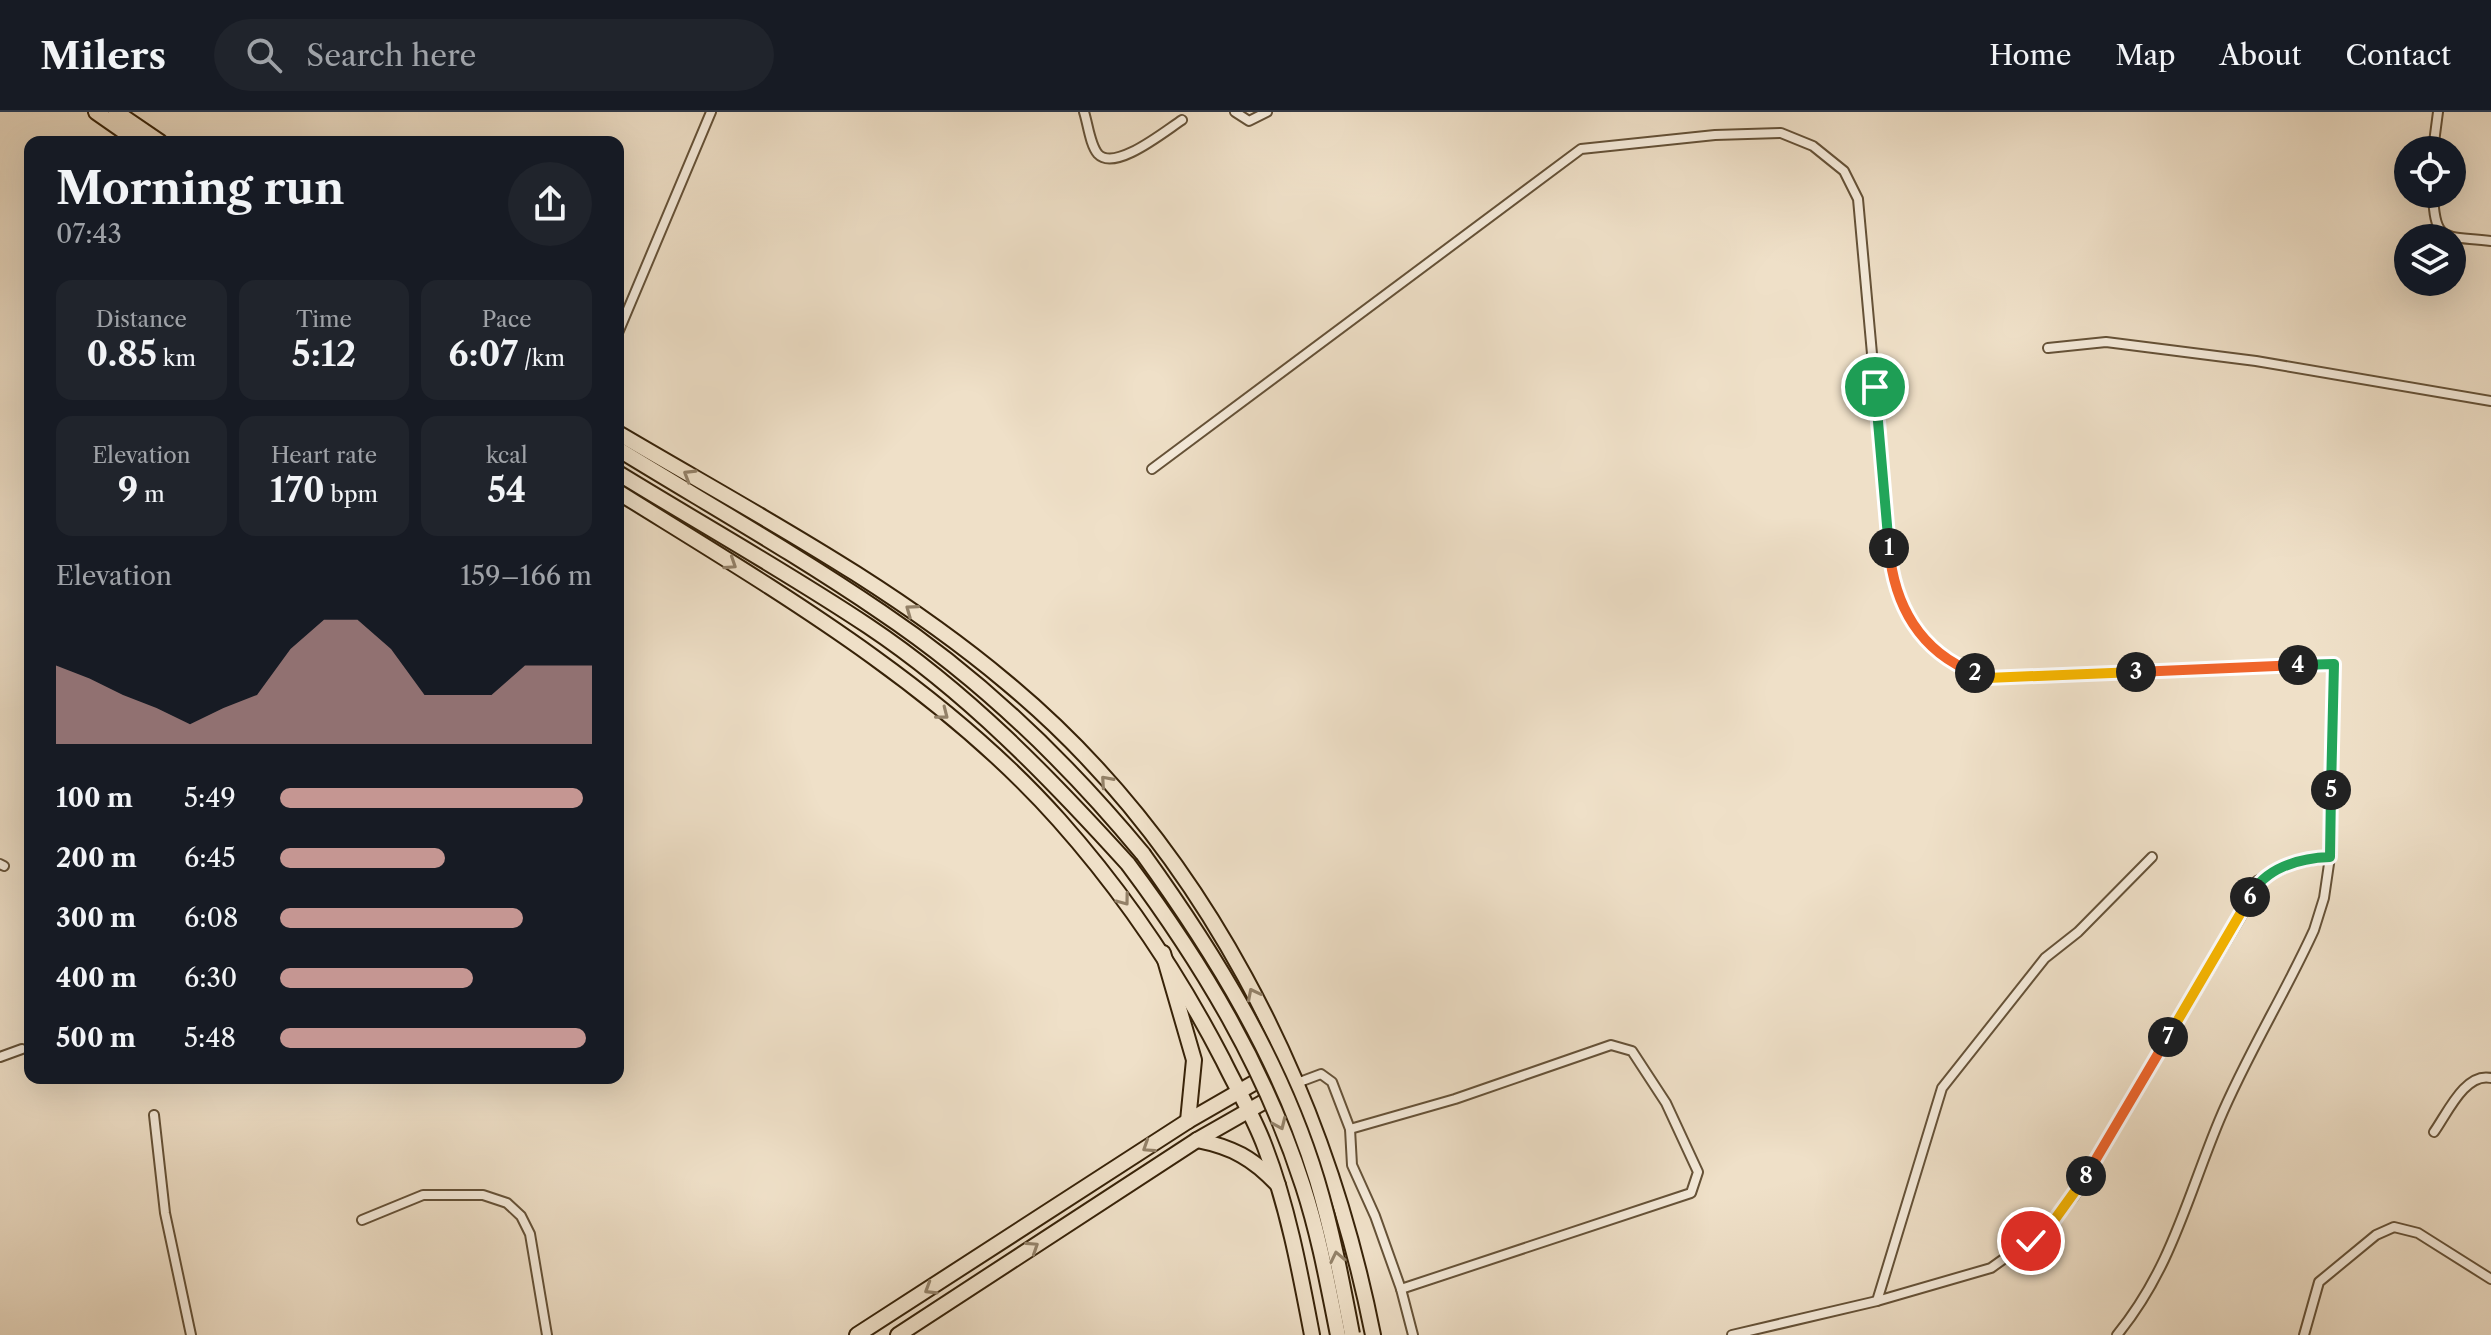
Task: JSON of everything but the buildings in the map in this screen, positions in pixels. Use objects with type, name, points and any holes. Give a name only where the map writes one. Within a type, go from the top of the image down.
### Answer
[{"type":"main road","points":[[96,112],[114,115],[151,136]]},
{"type":"main road","points":[[624,437],[903,604],[1007,682],[1048,720],[1160,842],[1214,921],[1297,1083],[1346,1214],[1373,1335]]},
{"type":"main road","points":[[624,453],[881,612],[947,660],[1051,751],[1143,854],[1204,942],[1239,1001],[1299,1129],[1329,1223],[1347,1335]]},
{"type":"main road","points":[[624,477],[869,627],[932,674],[1040,767],[1128,864],[1198,961],[1246,1049],[1303,1185],[1347,1335]]},
{"type":"main road","points":[[624,496],[862,649],[971,736],[1058,819],[1163,953],[1197,1010],[1248,1110],[1278,1185],[1312,1335]]},
{"type":"main road","points":[[1163,953],[1194,1060],[1188,1121]]},
{"type":"main road","points":[[857,1335],[1188,1121],[1287,1064]]},
{"type":"main road","points":[[898,1335],[1197,1140],[1297,1083]]},
{"type":"main road","points":[[1197,1140],[1241,1152],[1257,1163],[1278,1185]]},
{"type":"street","points":[[624,319],[711,112]]},
{"type":"street","points":[[1084,112],[1096,152],[1104,159],[1117,161],[1182,120]]},
{"type":"street","points":[[1235,112],[1240,119],[1249,121],[1267,112]]},
{"type":"street","points":[[2435,136],[2438,112]]},
{"type":"street","points":[[1152,469],[1581,149],[1781,133],[1813,146],[1844,171],[1858,199],[1892,575],[1905,613],[1923,639],[1952,664],[1987,678],[2334,664],[2330,857],[2324,898],[2314,930],[2220,1119],[2167,1262],[2143,1303],[2117,1335]]},
{"type":"street","points":[[2434,208],[2435,227],[2442,233],[2491,241]]},
{"type":"street","points":[[2048,348],[2106,342],[2256,361],[2491,401]]},
{"type":"street","points":[[1877,1301],[1942,1088],[2045,958],[2078,932],[2152,857]]},
{"type":"street","points":[[1732,1335],[1877,1301],[1991,1268],[2050,1226],[2075,1195],[2243,913],[2257,881],[2294,863],[2330,857]]},
{"type":"street","points":[[1350,1129],[1455,1099],[1611,1045],[1632,1051],[1666,1103],[1698,1172],[1691,1193],[1401,1289]]},
{"type":"street","points":[[0,1057],[22,1049]]},
{"type":"street","points":[[1297,1083],[1321,1074],[1332,1082],[1350,1129],[1352,1165],[1375,1216],[1401,1289],[1413,1335]]},
{"type":"street","points":[[2434,1132],[2467,1086],[2477,1078],[2491,1078]]},
{"type":"street","points":[[154,1115],[165,1213],[191,1335]]},
{"type":"street","points":[[362,1220],[423,1195],[452,1192],[483,1195],[507,1203],[521,1216],[530,1234],[547,1335]]},
{"type":"street","points":[[2304,1335],[2319,1282],[2351,1253],[2394,1227],[2418,1233],[2491,1279]]},
{"type":"route","points":[[1875,387],[1892,575],[1905,613],[1923,639],[1952,664],[1987,678],[2334,664],[2330,857],[2294,863],[2257,881],[2243,913],[2075,1195],[2050,1226],[2031,1241]]}]
